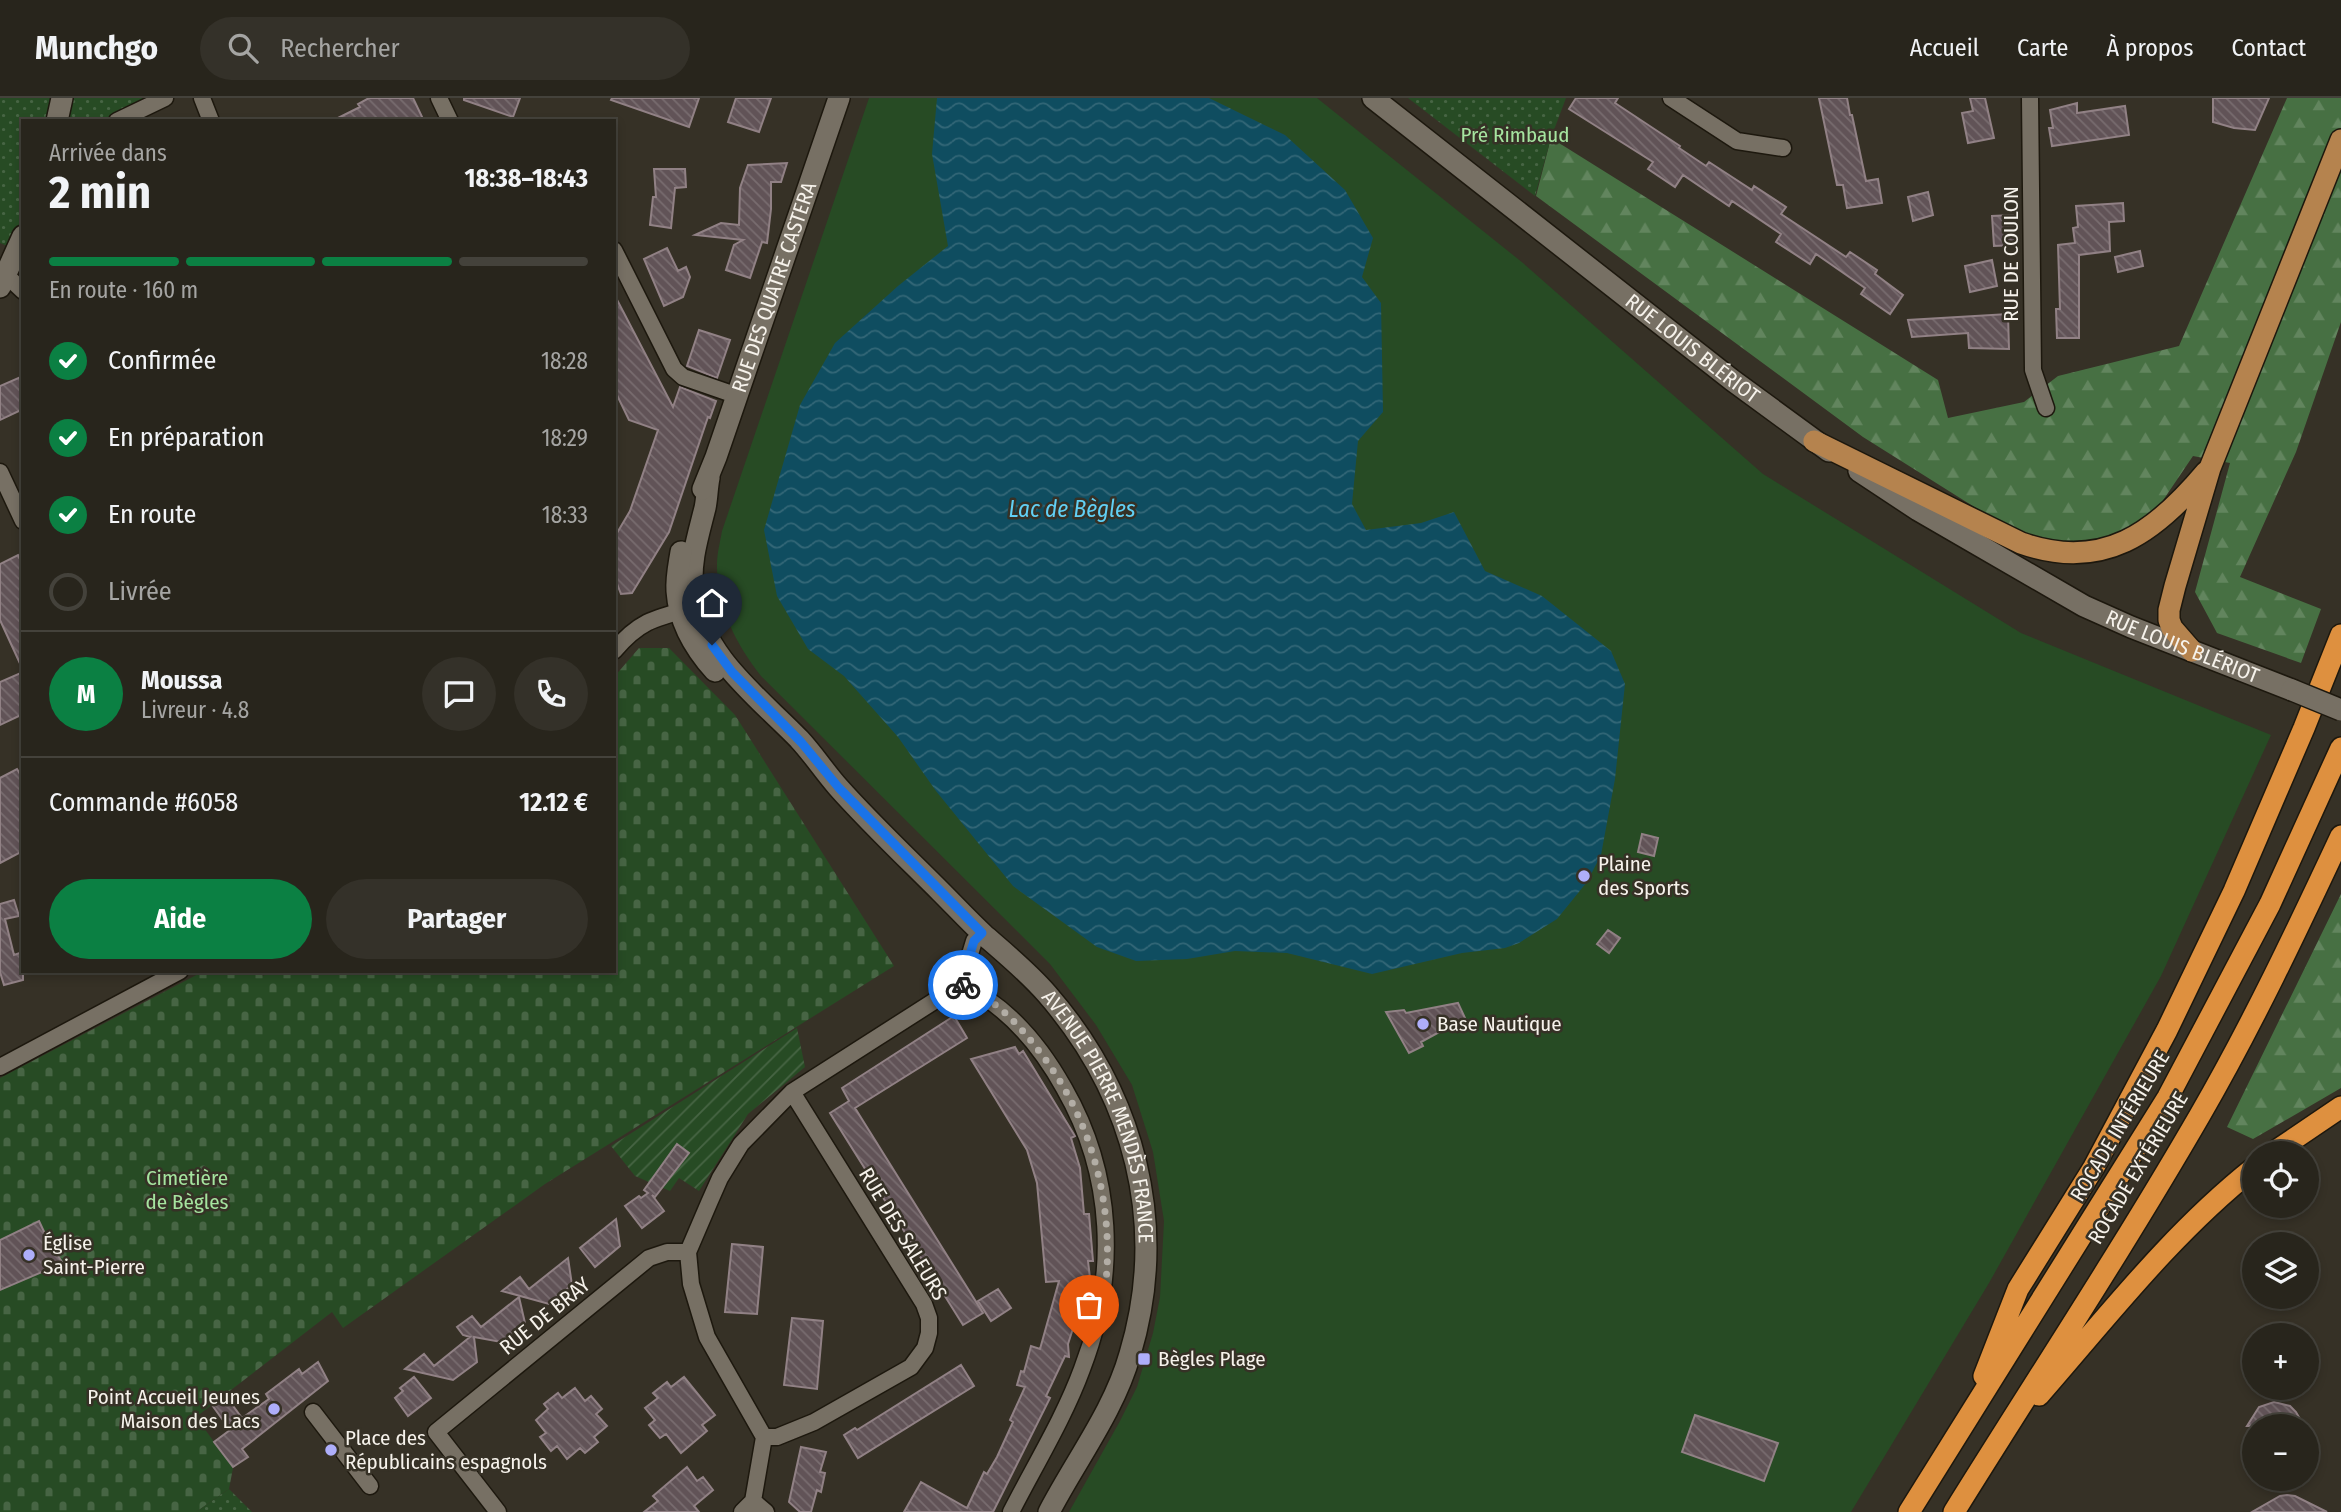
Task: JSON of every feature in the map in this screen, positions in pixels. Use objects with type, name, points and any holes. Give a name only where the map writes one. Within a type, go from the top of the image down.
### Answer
[{"type":"highway","points":[[1965,1421],[2018,1289],[2094,1167],[2167,1030],[2234,891],[2310,715],[2341,635]]},
{"type":"highway","name":"ROCADE INTÉRIEURE","points":[[1909,1512],[2168,1097],[2270,904],[2341,748]]},
{"type":"highway","name":"ROCADE EXTÉRIEURE","points":[[1954,1512],[2200,1114],[2263,997],[2341,836]]},
{"type":"highway","points":[[2291,1141],[2341,1107]]},
{"type":"highway","points":[[1995,1446],[2170,1243],[2242,1177]]},
{"type":"main road","points":[[2192,651],[2172,628],[2169,610],[2172,598],[2210,468],[2341,140]]},
{"type":"main road","points":[[1814,441],[2021,543],[2043,551],[2065,553],[2098,550],[2138,536],[2183,500],[2210,468]]},
{"type":"street","points":[[57,119],[62,98]]},
{"type":"street","points":[[121,119],[165,98]]},
{"type":"street","points":[[202,98],[210,119]]},
{"type":"street","points":[[439,98],[449,119]]},
{"type":"street","name":"RUE DES QUATRE CASTERA","points":[[689,610],[677,585],[683,539],[694,504],[709,478],[839,98]]},
{"type":"street","name":"RUE LOUIS BLÉRIOT","points":[[1373,98],[1732,380],[1814,441],[1917,510],[2084,606],[2131,627],[2192,651],[2341,696]]},
{"type":"street","points":[[1671,98],[1737,141],[1783,148]]},
{"type":"street","name":"RUE DE COULON","points":[[2030,98],[2033,370],[2046,408]]},
{"type":"street","points":[[21,240],[3,281],[21,290]]},
{"type":"street","points":[[616,254],[674,369],[683,377],[738,396]]},
{"type":"street","points":[[0,472],[21,517]]},
{"type":"street","name":"RUE LOUIS BLÉRIOT","points":[[2030,573],[2090,593],[2172,628],[2295,684],[2341,710]]},
{"type":"street","points":[[618,640],[644,623],[689,610]]},
{"type":"street","name":"AVENUE PIERRE MENDÈS FRANCE","points":[[689,610],[695,646],[704,659],[792,749],[839,788],[982,933],[1045,992],[1080,1035],[1116,1098],[1135,1156],[1144,1214],[1145,1272],[1139,1321],[1130,1355],[1111,1402],[1049,1512]]},
{"type":"street","points":[[766,1512],[748,1506],[765,1437],[707,1337],[691,1284],[688,1252],[720,1178],[741,1144],[792,1093],[961,984],[974,941],[982,933]]},
{"type":"street","points":[[0,1067],[176,973]]},
{"type":"street","points":[[961,984],[1001,1008],[1027,1034],[1056,1073],[1087,1133],[1107,1230],[1107,1271],[1103,1296],[1082,1369],[1011,1512]]},
{"type":"street","name":"RUE DES SALEURS","points":[[765,1437],[777,1437],[814,1422],[911,1367],[925,1348],[929,1333],[929,1318],[924,1304],[792,1093]]},
{"type":"street","name":"RUE DE BRAY","points":[[498,1512],[436,1432],[649,1258],[667,1252],[688,1252]]},
{"type":"street","points":[[313,1412],[370,1486]]},
{"type":"green space","points":[[0,98],[165,98],[121,119],[21,119],[21,241],[17,250],[0,243]]},
{"type":"green space","name":"Plaine des Sports","points":[[869,98],[1317,98],[1523,263],[1763,474],[2021,633],[2271,735],[2161,976],[1989,1283],[1851,1512],[1069,1512],[1137,1387],[1153,1333],[1160,1297],[1164,1221],[1153,1152],[1132,1085],[1096,1025],[1050,964],[761,676],[736,638],[720,595],[717,560],[722,531]]},
{"type":"green space","name":"Pré Rimbaud","points":[[1408,98],[1566,98],[1551,138],[1535,196]]},
{"type":"green space","points":[[2287,98],[2341,98],[2341,322],[2296,452],[2240,577],[2321,609],[2301,663],[2217,633],[2195,592],[2230,463],[2193,456],[2147,524],[2102,539],[2052,541],[2028,535],[2003,525],[1863,437],[1536,196],[1551,138],[1938,380],[1948,418],[2024,402],[2058,376],[2179,346]]},
{"type":"green space","name":"Cimetière de Bègles","points":[[639,648],[669,648],[735,715],[894,966],[545,1184],[343,1328],[332,1312],[196,1417],[233,1468],[229,1489],[196,1512],[0,1512],[0,1078],[200,973],[262,973],[263,976],[268,973],[616,973],[616,675]]},
{"type":"green space","points":[[2341,894],[2341,1088],[2253,1139],[2227,1127]]},
{"type":"green space","points":[[797,1028],[805,1067],[748,1114],[699,1191],[679,1178],[670,1191],[635,1176],[611,1146]]},
{"type":"green space","points":[[229,1489],[252,1512],[196,1512]]},
{"type":"water","name":"Lac de Bègles","points":[[937,98],[1209,98],[1285,135],[1345,190],[1373,238],[1362,277],[1381,303],[1383,412],[1358,441],[1352,504],[1366,530],[1421,523],[1454,512],[1485,571],[1542,596],[1611,651],[1625,684],[1615,779],[1601,855],[1587,882],[1557,919],[1519,943],[1505,948],[1462,953],[1372,974],[1287,953],[1235,951],[1187,959],[1136,961],[1097,947],[1013,886],[936,791],[898,737],[844,676],[808,649],[777,596],[764,530],[800,405],[835,343],[898,286],[948,246],[932,154]]},
{"type":"building","points":[[369,98],[413,98],[423,119],[336,119],[360,107],[358,104]]},
{"type":"building","points":[[464,98],[520,98],[513,117]]},
{"type":"building","points":[[699,98],[689,127],[611,100]]},
{"type":"building","points":[[736,98],[771,98],[759,132],[728,122]]},
{"type":"building","points":[[1576,98],[1618,98],[1615,103],[1680,146],[1679,148],[1706,166],[1709,162],[1752,190],[1754,186],[1786,207],[1781,214],[1846,257],[1850,252],[1877,270],[1875,274],[1903,295],[1890,314],[1861,294],[1865,288],[1816,254],[1810,264],[1776,242],[1781,234],[1732,201],[1729,206],[1683,175],[1675,187],[1648,169],[1653,162],[1569,109]]},
{"type":"building","points":[[1819,98],[1847,98],[1866,181],[1878,179],[1882,203],[1847,208],[1843,185],[1837,185]]},
{"type":"building","points":[[1970,98],[1985,98],[1994,138],[1968,143],[1962,113],[1973,111]]},
{"type":"building","points":[[2213,98],[2269,98],[2255,130],[2213,122]]},
{"type":"building","points":[[2077,103],[2077,113],[2125,106],[2129,135],[2052,146],[2050,110]]},
{"type":"building","points":[[787,163],[781,182],[771,182],[767,243],[762,242],[750,278],[726,270],[734,245],[743,240],[695,235],[721,223],[739,225],[740,188],[748,165]]},
{"type":"building","points":[[654,169],[685,169],[686,187],[675,188],[671,228],[650,225],[653,197],[656,197]]},
{"type":"building","points":[[1928,192],[1933,215],[1913,221],[1908,197]]},
{"type":"building","points":[[2123,203],[2124,221],[2109,222],[2110,251],[2079,255],[2079,338],[2057,338],[2056,309],[2060,309],[2058,245],[2075,243],[2073,228],[2078,227],[2076,206]]},
{"type":"building","points":[[2014,215],[2015,245],[1994,246],[1992,216]]},
{"type":"building","points":[[667,248],[678,271],[686,267],[690,277],[683,297],[664,306],[644,259]]},
{"type":"building","points":[[2140,251],[2143,266],[2118,272],[2115,257]]},
{"type":"building","points":[[1992,260],[1997,286],[1970,292],[1965,266]]},
{"type":"building","points":[[616,298],[673,407],[680,387],[716,401],[710,418],[708,417],[669,532],[632,593],[621,594],[616,581],[616,535],[630,511],[658,430],[629,420],[616,393]]},
{"type":"building","points":[[2008,314],[2009,349],[1969,348],[1968,333],[1912,337],[1908,320]]},
{"type":"building","points":[[699,330],[730,340],[717,378],[687,366]]},
{"type":"building","points":[[21,377],[21,410],[0,420],[0,386]]},
{"type":"building","points":[[18,555],[21,561],[21,666],[0,620],[0,564]]},
{"type":"building","points":[[21,673],[21,715],[0,725],[0,682]]},
{"type":"building","points":[[17,769],[21,776],[21,852],[0,863],[0,778]]},
{"type":"building","points":[[1642,834],[1658,838],[1654,856],[1638,852]]},
{"type":"building","points":[[14,900],[19,916],[5,919],[14,955],[21,953],[23,973],[23,980],[4,985],[0,972],[0,904]]},
{"type":"building","points":[[1608,930],[1620,938],[1609,953],[1597,944]]},
{"type":"building","name":"Base Nautique","points":[[1458,1003],[1465,1018],[1421,1042],[1423,1046],[1409,1053],[1386,1012],[1404,1010],[1406,1013]]},
{"type":"building","points":[[954,1016],[967,1038],[855,1108],[983,1313],[963,1325],[830,1113],[849,1101],[842,1088]]},
{"type":"building","points":[[1015,1047],[1019,1054],[1023,1051],[1075,1136],[1071,1138],[1080,1168],[1084,1214],[1089,1214],[1093,1261],[1088,1261],[1090,1278],[1086,1279],[1087,1285],[1068,1344],[1069,1357],[1065,1356],[1046,1396],[1050,1398],[993,1512],[904,1512],[921,1482],[967,1508],[984,1472],[987,1474],[997,1457],[1013,1422],[1010,1420],[1025,1387],[1017,1385],[1021,1371],[1024,1372],[1031,1346],[1040,1349],[1059,1281],[1046,1282],[1037,1183],[1027,1150],[971,1059]]},
{"type":"building","points":[[677,1144],[689,1153],[655,1197],[652,1195],[664,1211],[642,1228],[625,1206],[648,1193],[644,1190]]},
{"type":"building","points":[[616,1219],[620,1246],[595,1267],[580,1248]]},
{"type":"building","name":"Église Saint-Pierre","points":[[39,1221],[47,1238],[46,1244],[50,1245],[63,1263],[0,1290],[0,1240]]},
{"type":"building","points":[[732,1244],[763,1247],[757,1314],[725,1312]]},
{"type":"building","points":[[568,1258],[572,1285],[549,1304],[502,1291],[520,1277],[529,1289]]},
{"type":"building","points":[[998,1289],[1011,1308],[991,1321],[978,1301]]},
{"type":"building","points":[[519,1297],[525,1323],[501,1342],[474,1337],[477,1362],[453,1380],[405,1369],[424,1354],[434,1366],[470,1337],[463,1335],[457,1327],[472,1316],[481,1327]]},
{"type":"building","points":[[792,1318],[823,1321],[817,1389],[784,1385]]},
{"type":"building","points":[[318,1362],[328,1381],[242,1449],[248,1457],[233,1467],[214,1442],[230,1430],[212,1405],[225,1395],[242,1418],[269,1399],[266,1394],[299,1369],[302,1374]]},
{"type":"building","points":[[961,1365],[974,1386],[858,1458],[844,1435],[855,1428],[857,1430]]},
{"type":"building","points":[[414,1377],[431,1398],[408,1416],[395,1398],[403,1391],[400,1388]]},
{"type":"building","points":[[684,1377],[715,1415],[702,1425],[707,1431],[681,1453],[666,1434],[660,1438],[649,1425],[655,1420],[645,1408],[658,1398],[653,1393],[667,1382],[671,1387]]},
{"type":"building","points":[[575,1388],[585,1401],[591,1396],[602,1409],[596,1414],[607,1426],[594,1437],[598,1442],[585,1453],[580,1448],[567,1459],[557,1446],[551,1451],[540,1437],[546,1433],[536,1420],[548,1409],[544,1404],[558,1393],[562,1398]]},
{"type":"building","points":[[2274,1402],[2290,1406],[2297,1414],[2255,1414],[2259,1407]]},
{"type":"building","points":[[1695,1415],[1778,1443],[1764,1481],[1682,1452]]},
{"type":"building","points":[[801,1447],[826,1452],[820,1472],[825,1473],[821,1492],[817,1490],[811,1512],[800,1512],[789,1502]]},
{"type":"building","points":[[687,1467],[697,1481],[703,1477],[713,1490],[694,1506],[699,1512],[644,1512],[658,1501],[653,1496]]},
{"type":"building","points":[[2280,1496],[2295,1496],[2327,1512],[2252,1512]]},
{"type":"way so far","points":[[963,985],[1001,1008],[1027,1034],[1056,1073],[1087,1133],[1107,1230],[1107,1271],[1089,1347]]},
{"type":"place","name":"Plaine des Sports","points":[[1584,876]]},
{"type":"place","name":"Base Nautique","points":[[1423,1024]]},
{"type":"place","name":"Église Saint-Pierre","points":[[29,1255]]},
{"type":"place","name":"Bègles Plage","points":[[1144,1359]]},
{"type":"place","name":"Point Accueil Jeunes Maison des Lacs","points":[[274,1409]]},
{"type":"place","name":"Place des Républicains espagnols","points":[[331,1450]]},
{"type":"route","points":[[712,645],[732,672],[801,742],[839,788],[982,933],[974,941],[961,984],[963,985]]}]
